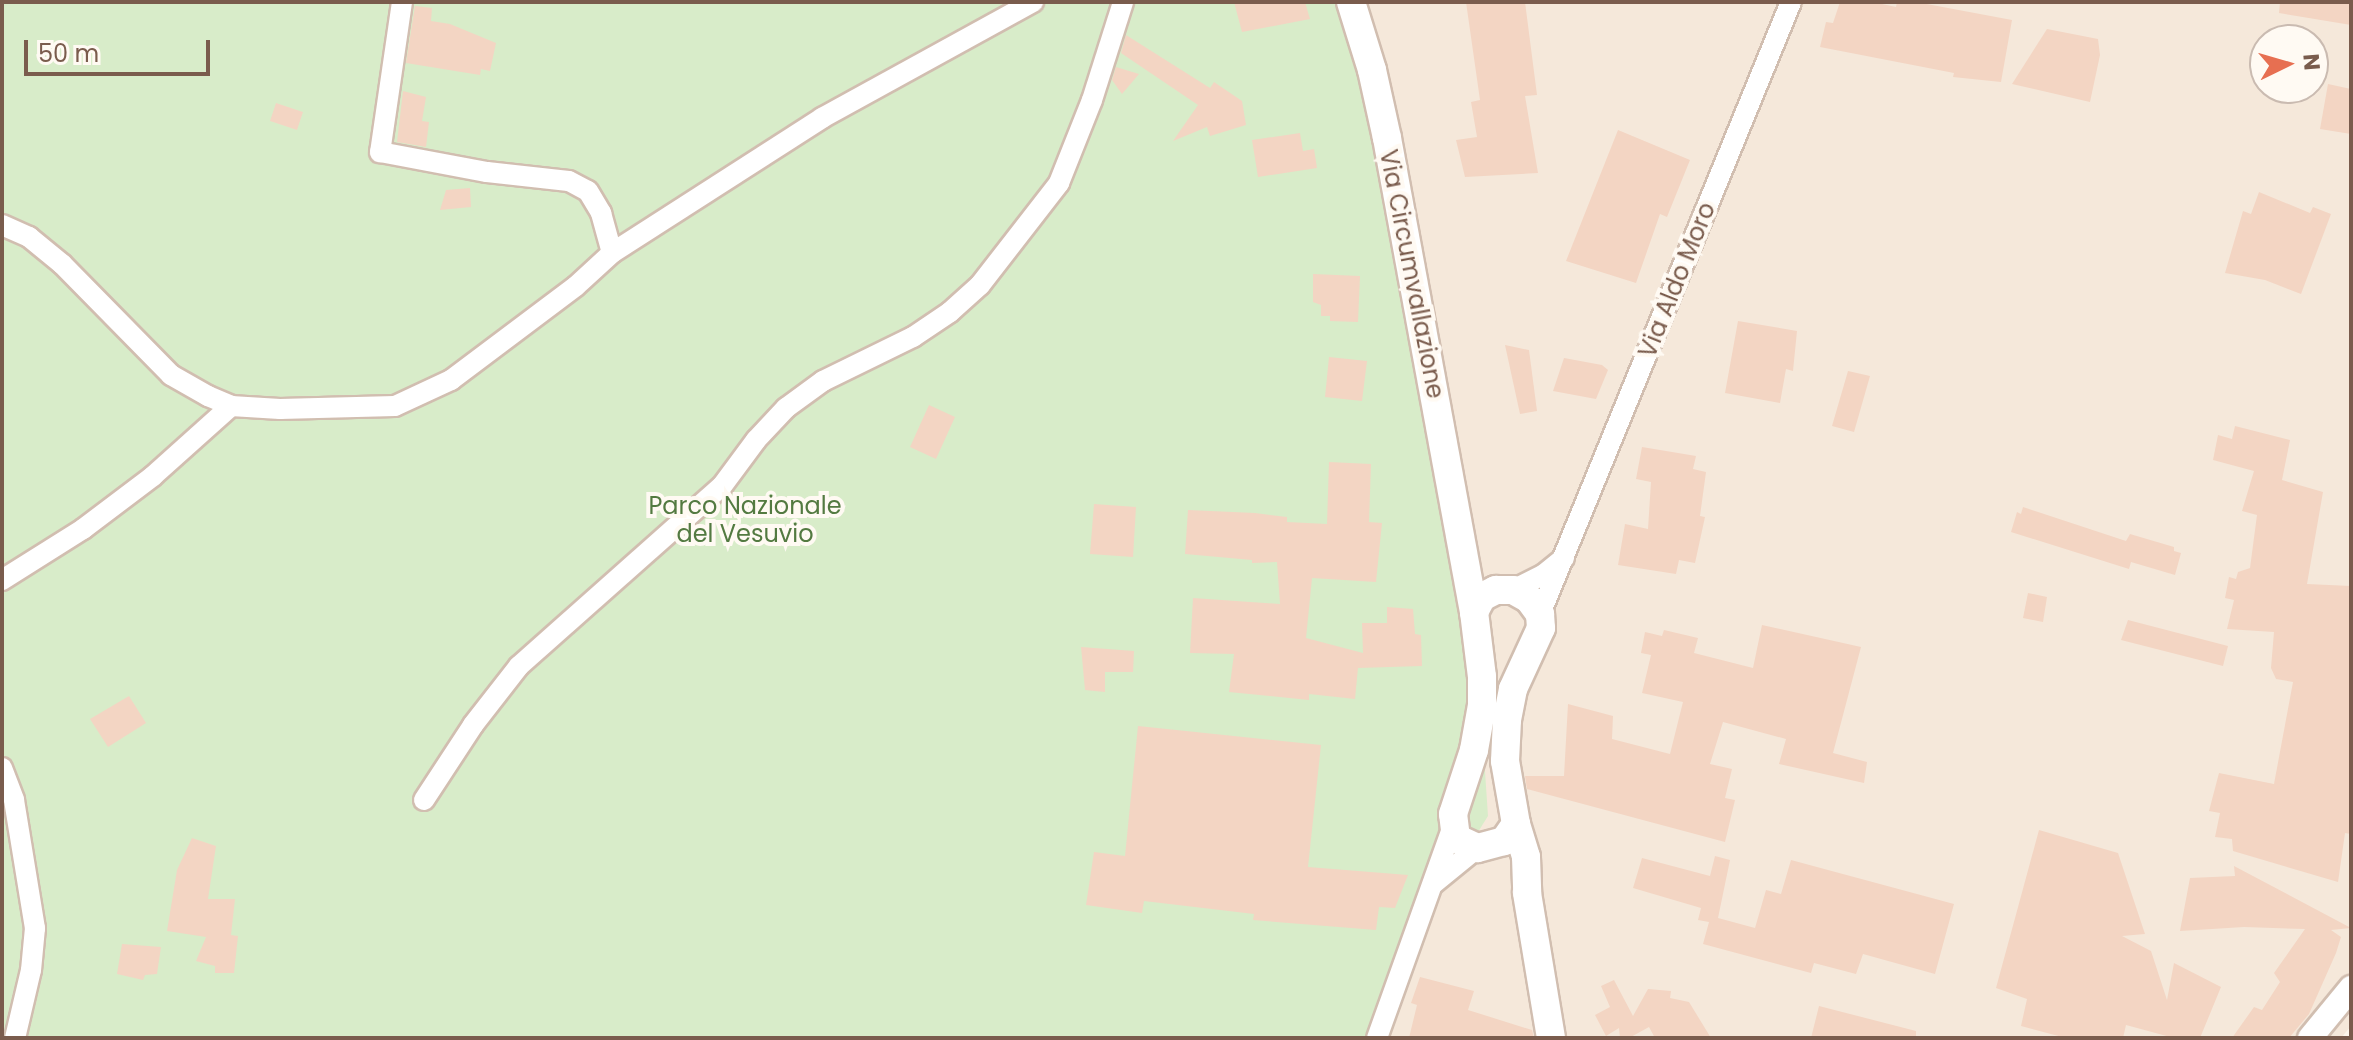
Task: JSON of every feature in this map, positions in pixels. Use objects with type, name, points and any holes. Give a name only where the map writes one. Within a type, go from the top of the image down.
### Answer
[{"type":"main road","name":"Via Circumvallazione","points":[[1351,2],[1372,70],[1387,138],[1463,548],[1482,677],[1482,705],[1474,750],[1453,814],[1452,828]]},
{"type":"main road","name":"Via Circumvallazione","points":[[1463,548],[1504,590],[1529,599],[1540,614]]},
{"type":"main road","points":[[1474,612],[1482,597],[1504,590]]},
{"type":"main road","points":[[1540,614],[1541,628],[1513,689],[1507,720],[1505,761],[1516,824],[1526,857],[1527,893],[1551,1038]]},
{"type":"main road","points":[[1452,828],[1456,838],[1465,846],[1482,848],[1504,841],[1516,824]]},
{"type":"main road","points":[[1482,848],[1527,893]]},
{"type":"street","points":[[402,2],[380,152],[487,172],[569,181],[588,191],[601,213],[612,253]]},
{"type":"street","points":[[2,225],[29,237],[62,264],[171,375],[231,406],[318,411],[395,406],[451,380],[576,286],[612,253],[822,118],[1033,2]]},
{"type":"street","points":[[424,800],[473,725],[519,666],[722,486],[756,440],[786,408],[823,381],[913,337],[950,312],[980,285],[1059,183],[1092,100],[1123,2]]},
{"type":"street","name":"Via Aldo Moro","points":[[1540,614],[1791,2]]},
{"type":"street","points":[[2,580],[68,540],[231,406]]},
{"type":"street","points":[[1504,590],[1543,575],[1564,558]]},
{"type":"street","points":[[2,768],[14,800],[35,928],[31,970],[15,1038]]},
{"type":"street","points":[[1377,1038],[1452,828]]},
{"type":"street","points":[[1433,884],[1482,848]]},
{"type":"street","points":[[2310,1038],[2351,988]]},
{"type":"shaded area","points":[[1114,2],[2351,2],[2351,1026],[2341,1038],[1351,1038]]},
{"type":"green space","name":"Parco Nazionale del Vesuvio","points":[[2,2],[1360,2],[1415,204],[1469,533],[1488,816],[1436,899],[1385,1038],[2,1038]]},
{"type":"building","points":[[1234,2],[1305,2],[1310,19],[1242,32]]},
{"type":"building","points":[[1466,2],[1525,2],[1537,95],[1525,96],[1538,173],[1465,177],[1456,140],[1477,137],[1471,102],[1480,100]]},
{"type":"building","points":[[1840,2],[1873,2],[1896,7],[1897,2],[1916,2],[2012,20],[2001,82],[1953,77],[1954,73],[1820,47],[1826,22],[1833,23]]},
{"type":"building","points":[[2280,2],[2351,2],[2351,25],[2279,13]]},
{"type":"building","points":[[415,6],[432,8],[431,21],[450,24],[496,43],[490,71],[481,69],[480,75],[406,63]]},
{"type":"building","points":[[2047,29],[2098,39],[2100,55],[2090,102],[2012,84]]},
{"type":"building","points":[[1126,35],[1210,88],[1214,82],[1242,101],[1246,125],[1210,136],[1207,127],[1173,141],[1198,105],[1121,53]]},
{"type":"building","points":[[1116,67],[1139,74],[1122,94],[1112,80]]},
{"type":"building","points":[[2329,84],[2351,89],[2351,134],[2320,129],[2324,104],[2329,104]]},
{"type":"building","points":[[403,91],[426,97],[422,121],[429,122],[426,147],[397,142]]},
{"type":"building","points":[[276,103],[303,112],[297,130],[270,121]]},
{"type":"building","points":[[1618,130],[1690,160],[1667,217],[1660,214],[1636,283],[1566,261]]},
{"type":"building","points":[[1300,133],[1303,151],[1314,149],[1317,168],[1258,177],[1252,140]]},
{"type":"building","points":[[470,188],[471,207],[440,210],[446,190]]},
{"type":"building","points":[[2259,192],[2310,213],[2313,207],[2331,214],[2301,294],[2265,280],[2225,273],[2243,211],[2251,214]]},
{"type":"building","points":[[1313,274],[1360,276],[1358,322],[1330,321],[1330,316],[1321,316],[1321,305],[1313,302]]},
{"type":"building","points":[[1738,321],[1797,331],[1793,371],[1786,369],[1780,403],[1725,393]]},
{"type":"building","points":[[1505,345],[1529,350],[1537,411],[1520,414]]},
{"type":"building","points":[[1329,357],[1367,361],[1362,401],[1325,397]]},
{"type":"building","points":[[1564,358],[1602,365],[1608,370],[1596,399],[1553,391]]},
{"type":"building","points":[[1848,371],[1870,376],[1854,432],[1832,426]]},
{"type":"building","points":[[929,405],[955,417],[936,459],[910,447]]},
{"type":"building","points":[[2235,426],[2290,440],[2282,480],[2323,492],[2307,584],[2351,586],[2351,834],[2345,833],[2338,882],[2233,851],[2232,839],[2215,837],[2220,813],[2209,811],[2219,773],[2274,784],[2293,682],[2276,679],[2271,668],[2274,632],[2227,629],[2234,600],[2225,598],[2229,577],[2236,579],[2238,572],[2250,568],[2257,515],[2242,511],[2254,471],[2213,460],[2218,435],[2232,439]]},
{"type":"building","points":[[1642,447],[1696,456],[1693,469],[1706,472],[1700,516],[1705,517],[1695,563],[1679,560],[1676,574],[1618,565],[1625,524],[1648,529],[1651,482],[1636,479]]},
{"type":"building","points":[[1329,462],[1371,464],[1369,522],[1382,523],[1376,582],[1312,578],[1306,638],[1363,653],[1362,623],[1387,623],[1387,607],[1413,609],[1415,634],[1421,635],[1422,666],[1358,668],[1355,699],[1309,694],[1309,700],[1229,692],[1234,654],[1190,653],[1193,598],[1280,604],[1277,562],[1252,563],[1252,560],[1185,554],[1188,510],[1255,513],[1287,517],[1287,522],[1327,524]]},
{"type":"building","points":[[1094,504],[1136,507],[1133,557],[1090,554]]},
{"type":"building","points":[[2023,507],[2126,541],[2130,534],[2174,547],[2174,551],[2181,553],[2175,575],[2131,562],[2129,569],[2011,532],[2017,512],[2021,514]]},
{"type":"building","points":[[2028,593],[2047,597],[2043,622],[2023,618]]},
{"type":"building","points":[[2128,620],[2228,646],[2223,666],[2121,640]]},
{"type":"building","points":[[1762,625],[1861,647],[1833,753],[1867,762],[1864,783],[1779,764],[1786,739],[1723,722],[1710,764],[1732,769],[1725,798],[1735,800],[1725,842],[1527,789],[1525,776],[1564,776],[1568,704],[1613,716],[1612,739],[1670,754],[1683,702],[1642,693],[1651,655],[1641,653],[1645,632],[1662,636],[1664,630],[1698,638],[1694,653],[1753,668]]},
{"type":"building","points":[[1081,647],[1134,651],[1133,672],[1105,672],[1105,692],[1085,690]]},
{"type":"building","points":[[129,696],[146,723],[108,747],[90,719]]},
{"type":"building","points":[[1138,726],[1321,745],[1308,867],[1408,875],[1395,908],[1379,907],[1376,930],[1253,920],[1254,914],[1144,901],[1142,913],[1086,905],[1094,852],[1125,856]]},
{"type":"building","points":[[2039,830],[2118,853],[2145,934],[2122,936],[2151,951],[2167,1000],[2174,963],[2221,987],[2200,1038],[2174,1038],[2126,1025],[2123,1038],[2066,1038],[2021,1026],[2027,999],[1996,988]]},
{"type":"building","points":[[192,838],[216,846],[208,899],[235,899],[231,935],[238,936],[234,973],[215,973],[215,966],[196,961],[206,937],[167,931],[177,870]]},
{"type":"building","points":[[1715,856],[1730,860],[1718,918],[1755,928],[1766,890],[1781,894],[1791,860],[1954,904],[1935,974],[1863,954],[1856,974],[1814,963],[1811,973],[1703,944],[1709,922],[1698,920],[1701,908],[1633,888],[1642,858],[1710,876]]},
{"type":"building","points":[[2234,866],[2351,928],[2331,930],[2341,937],[2336,953],[2309,1014],[2289,1038],[2232,1038],[2254,1007],[2262,1010],[2280,982],[2274,973],[2305,929],[2244,927],[2180,931],[2190,878],[2235,876]]},
{"type":"building","points":[[122,944],[161,947],[157,974],[145,975],[143,980],[117,974]]},
{"type":"building","points":[[1420,977],[1474,991],[1468,1010],[1532,1030],[1534,1038],[1409,1038],[1417,1005],[1411,1003]]},
{"type":"building","points":[[1614,980],[1633,1016],[1648,989],[1671,991],[1670,998],[1689,1002],[1711,1038],[1655,1038],[1649,1027],[1629,1038],[1620,1038],[1619,1028],[1606,1036],[1595,1015],[1610,1007],[1601,986]]},
{"type":"building","points":[[1819,1006],[1916,1031],[1916,1038],[1811,1038]]}]
